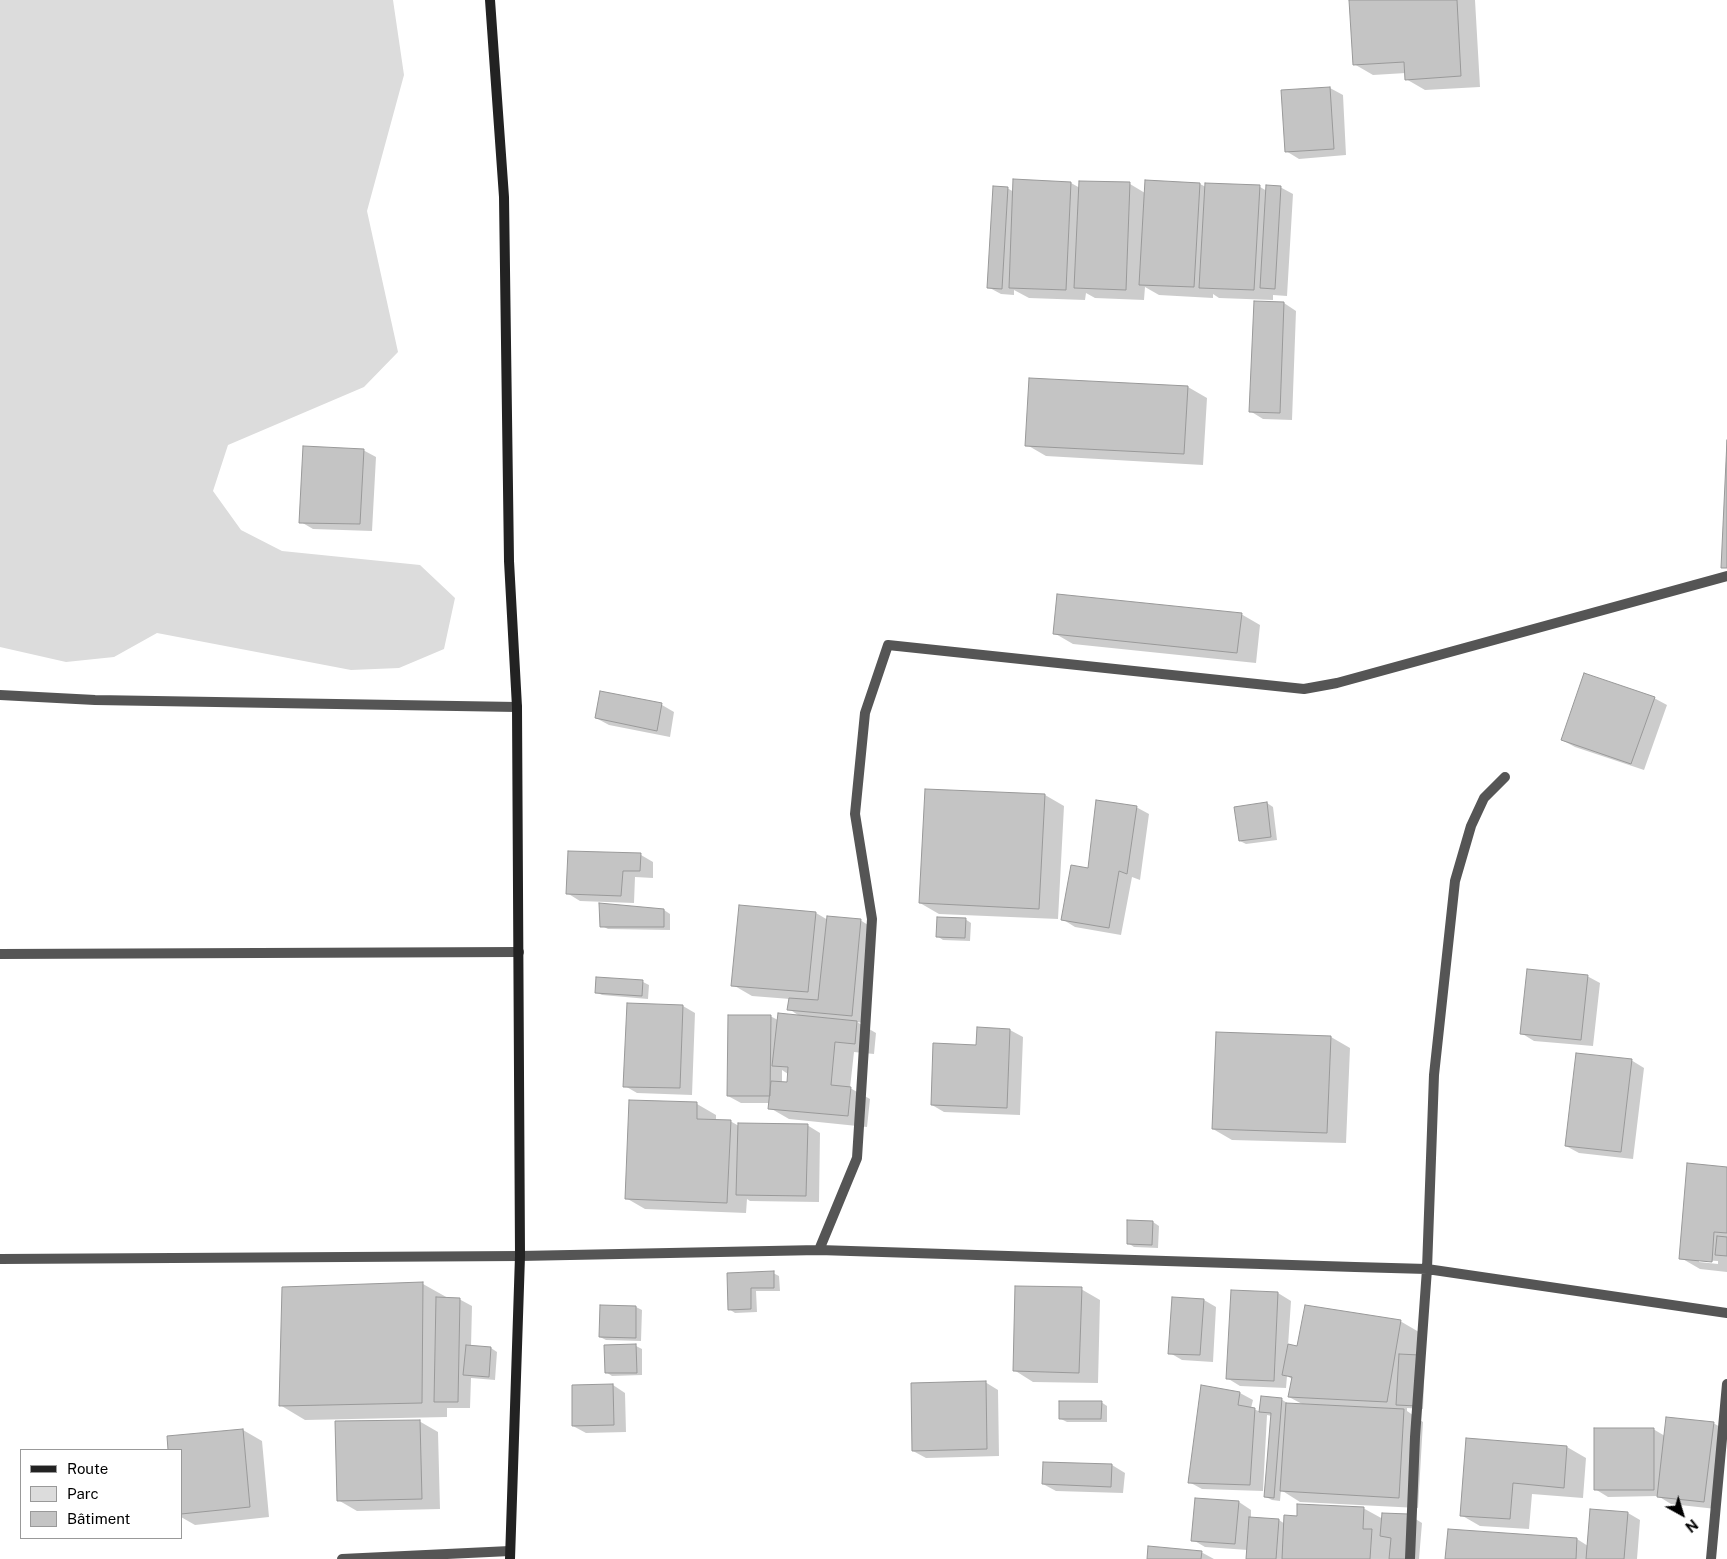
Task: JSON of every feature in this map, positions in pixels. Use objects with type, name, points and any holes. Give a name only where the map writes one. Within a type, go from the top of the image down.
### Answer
[{"type":"main road","points":[[490,0],[504,196],[509,561],[517,707],[520,1256],[510,1555]]},
{"type":"street","points":[[819,1250],[858,1158],[872,919],[855,814],[866,713],[888,645],[1304,689],[1337,683],[1727,576]]},
{"type":"street","points":[[0,695],[95,700],[517,707]]},
{"type":"street","points":[[1410,1559],[1415,1437],[1426,1269],[1434,1075],[1455,881],[1471,826],[1484,798],[1505,777]]},
{"type":"street","points":[[0,954],[519,952]]},
{"type":"street","points":[[0,1258],[520,1256],[819,1250],[1426,1269],[1727,1313]]},
{"type":"street","points":[[1711,1559],[1727,1384]]},
{"type":"street","points":[[342,1559],[510,1555]]},
{"type":"green space","points":[[0,0],[393,0],[404,75],[367,211],[398,352],[364,387],[228,445],[213,491],[241,530],[282,551],[420,565],[455,598],[444,649],[399,668],[351,670],[157,633],[114,657],[66,662],[0,647]]},
{"type":"building","points":[[1349,0],[1457,0],[1461,76],[1405,80],[1404,62],[1353,65]]},
{"type":"building","points":[[1330,87],[1334,149],[1285,152],[1281,90]]},
{"type":"building","points":[[1013,179],[1071,182],[1066,290],[1009,288]]},
{"type":"building","points":[[1145,180],[1200,183],[1194,287],[1139,285]]},
{"type":"building","points":[[1079,181],[1130,182],[1126,290],[1074,288]]},
{"type":"building","points":[[1205,183],[1260,185],[1254,290],[1199,288]]},
{"type":"building","points":[[1266,185],[1281,186],[1275,289],[1260,288]]},
{"type":"building","points":[[993,186],[1008,187],[1002,289],[987,288]]},
{"type":"building","points":[[1254,301],[1284,302],[1280,413],[1249,412]]},
{"type":"building","points":[[1029,378],[1188,386],[1184,454],[1025,446]]},
{"type":"building","points":[[1727,440],[1727,568],[1721,568]]},
{"type":"building","points":[[303,446],[364,449],[360,524],[299,523]]},
{"type":"building","points":[[1057,594],[1242,613],[1237,653],[1053,634]]},
{"type":"building","points":[[1584,673],[1655,697],[1631,764],[1561,740]]},
{"type":"building","points":[[600,691],[662,703],[657,731],[595,718]]},
{"type":"building","points":[[925,789],[1045,794],[1039,909],[919,903]]},
{"type":"building","points":[[1096,800],[1137,806],[1127,874],[1119,871],[1109,928],[1061,920],[1071,865],[1088,868]]},
{"type":"building","points":[[1267,802],[1271,837],[1239,841],[1234,807]]},
{"type":"building","points":[[568,851],[641,853],[640,871],[623,871],[621,896],[566,894]]},
{"type":"building","points":[[599,903],[664,909],[664,927],[600,927]]},
{"type":"building","points":[[739,905],[816,912],[808,992],[731,986]]},
{"type":"building","points":[[827,916],[861,919],[852,1016],[787,1010],[789,998],[818,1000]]},
{"type":"building","points":[[937,917],[966,918],[965,938],[936,937]]},
{"type":"building","points":[[1527,969],[1588,975],[1581,1040],[1520,1034]]},
{"type":"building","points":[[596,977],[643,980],[642,996],[595,993]]},
{"type":"building","points":[[627,1003],[683,1005],[680,1088],[623,1087]]},
{"type":"building","points":[[778,1013],[857,1021],[855,1044],[835,1042],[831,1085],[851,1087],[848,1116],[768,1109],[771,1081],[787,1082],[788,1067],[772,1066]]},
{"type":"building","points":[[728,1015],[771,1015],[770,1096],[727,1096]]},
{"type":"building","points":[[977,1027],[1010,1029],[1007,1108],[931,1105],[933,1043],[976,1045]]},
{"type":"building","points":[[1216,1032],[1331,1036],[1327,1133],[1212,1129]]},
{"type":"building","points":[[1576,1053],[1632,1059],[1621,1152],[1565,1146]]},
{"type":"building","points":[[629,1100],[697,1102],[697,1119],[731,1120],[727,1203],[625,1199]]},
{"type":"building","points":[[738,1123],[808,1124],[806,1196],[736,1195]]},
{"type":"building","points":[[1687,1163],[1727,1167],[1727,1233],[1714,1232],[1712,1262],[1679,1259]]},
{"type":"building","points":[[1127,1220],[1153,1221],[1152,1245],[1127,1244]]},
{"type":"building","points":[[1717,1236],[1727,1237],[1727,1256],[1715,1255]]},
{"type":"building","points":[[774,1271],[774,1288],[751,1288],[751,1309],[728,1310],[727,1273]]},
{"type":"building","points":[[423,1282],[422,1403],[279,1406],[282,1287]]},
{"type":"building","points":[[1015,1286],[1082,1287],[1079,1373],[1013,1371]]},
{"type":"building","points":[[1231,1290],[1278,1292],[1274,1381],[1226,1379]]},
{"type":"building","points":[[436,1297],[460,1298],[458,1402],[434,1402]]},
{"type":"building","points":[[1172,1297],[1204,1299],[1200,1355],[1168,1354]]},
{"type":"building","points":[[600,1305],[636,1306],[636,1338],[599,1337]]},
{"type":"building","points":[[1305,1305],[1401,1320],[1387,1402],[1288,1397],[1292,1377],[1282,1375],[1288,1344],[1297,1346]]},
{"type":"building","points":[[636,1344],[637,1373],[605,1373],[604,1345]]},
{"type":"building","points":[[466,1345],[491,1347],[489,1377],[463,1375]]},
{"type":"building","points":[[1399,1354],[1419,1355],[1417,1406],[1396,1405]]},
{"type":"building","points":[[986,1381],[987,1449],[912,1451],[911,1383]]},
{"type":"building","points":[[613,1384],[614,1425],[572,1426],[572,1385]]},
{"type":"building","points":[[1201,1385],[1240,1392],[1238,1405],[1255,1408],[1250,1485],[1188,1483]]},
{"type":"building","points":[[1261,1396],[1282,1398],[1274,1498],[1264,1497],[1271,1413],[1259,1412]]},
{"type":"building","points":[[1059,1401],[1102,1401],[1101,1419],[1059,1419]]},
{"type":"building","points":[[1286,1403],[1404,1409],[1399,1498],[1280,1491]]},
{"type":"building","points":[[1666,1417],[1714,1422],[1704,1502],[1657,1497]]},
{"type":"building","points":[[420,1420],[422,1499],[337,1501],[335,1421]]},
{"type":"building","points":[[1594,1428],[1654,1428],[1654,1490],[1594,1490]]},
{"type":"building","points":[[243,1429],[250,1507],[182,1514],[182,1449],[168,1449],[167,1436]]},
{"type":"building","points":[[1466,1438],[1567,1446],[1564,1488],[1513,1483],[1510,1519],[1460,1516]]},
{"type":"building","points":[[1043,1462],[1112,1464],[1111,1487],[1042,1484]]},
{"type":"building","points":[[1195,1498],[1239,1501],[1235,1544],[1191,1541]]},
{"type":"building","points":[[1297,1504],[1364,1507],[1363,1529],[1372,1529],[1370,1559],[1282,1559],[1284,1515],[1297,1516]]},
{"type":"building","points":[[1590,1509],[1628,1512],[1624,1559],[1586,1559]]},
{"type":"building","points":[[1382,1513],[1409,1514],[1406,1559],[1389,1559],[1391,1538],[1380,1536]]},
{"type":"building","points":[[1249,1517],[1279,1519],[1276,1559],[1246,1559]]},
{"type":"building","points":[[1448,1529],[1577,1538],[1576,1559],[1445,1559]]},
{"type":"building","points":[[1148,1546],[1202,1551],[1201,1559],[1147,1559]]}]
